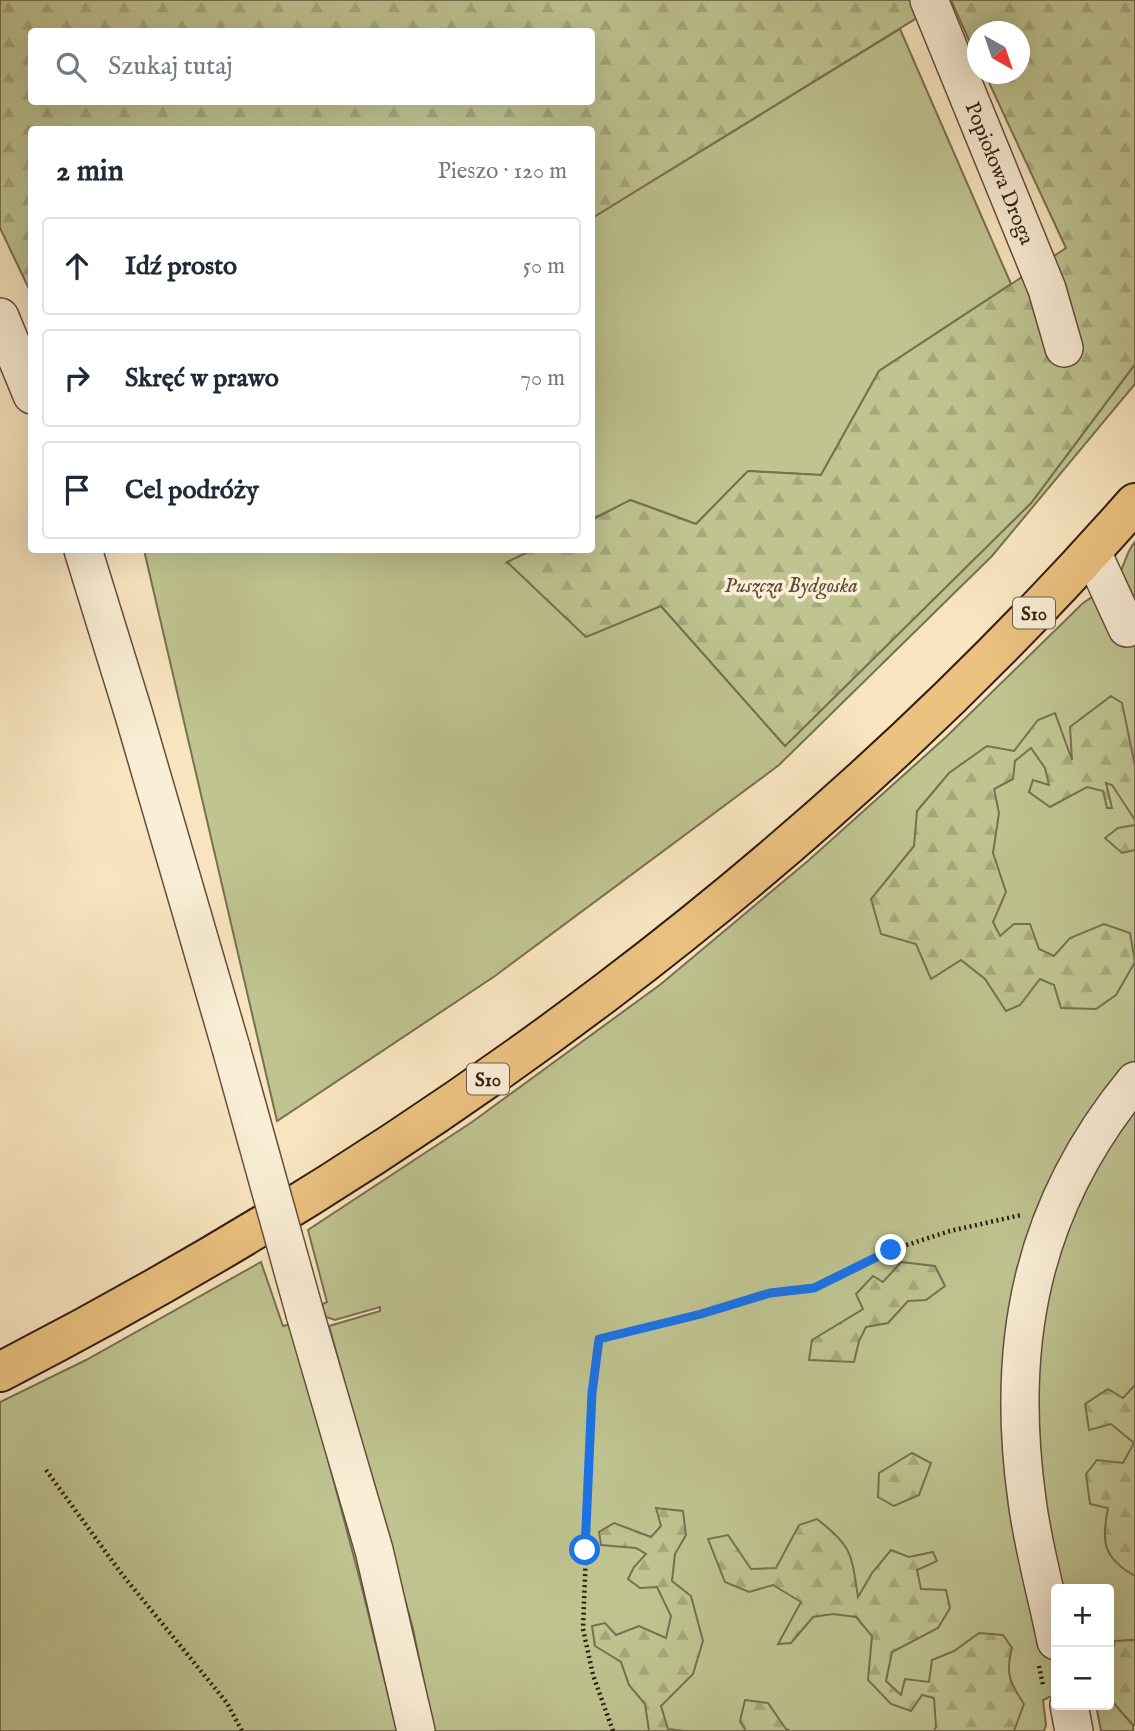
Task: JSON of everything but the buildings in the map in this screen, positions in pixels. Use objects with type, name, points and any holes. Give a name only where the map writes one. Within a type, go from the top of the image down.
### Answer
[{"type":"highway","name":"S10","points":[[0,1373],[148,1293],[319,1193],[529,1051],[733,894],[858,783],[1028,619],[1135,503]]},
{"type":"street","name":"Popiołowa Droga","points":[[929,0],[1047,289],[1064,348]]},
{"type":"street","points":[[0,317],[28,385]]},
{"type":"street","points":[[1092,552],[1127,628]]},
{"type":"street","points":[[84,553],[138,728],[374,1550],[416,1731]]},
{"type":"street","points":[[1051,1617],[1027,1503],[1020,1439],[1020,1351],[1028,1297],[1063,1192],[1101,1125],[1135,1081]]},
{"type":"street","points":[[1070,1710],[1074,1731]]},
{"type":"path","points":[[613,1731],[593,1675],[583,1629],[592,1393],[599,1339],[701,1314],[770,1293],[814,1288],[891,1250],[950,1231],[1009,1216],[1030,1214]]},
{"type":"path","points":[[46,1470],[121,1573],[228,1703],[242,1731]]},
{"type":"green space","points":[[0,0],[946,0],[595,216],[595,126],[28,126],[28,287],[0,228]]},
{"type":"green space","name":"Puszcza Bydgoska","points":[[951,0],[1135,0],[1135,364],[1031,503],[785,746],[661,606],[586,637],[507,562],[526,553],[595,553],[595,518],[630,500],[696,524],[748,471],[821,475],[879,371],[1066,248],[990,84],[1030,84],[1030,21],[967,21],[967,36]]},
{"type":"green space","points":[[900,29],[1011,284],[879,371],[821,475],[748,471],[696,524],[631,500],[595,518],[595,216]]},
{"type":"green space","points":[[1135,364],[1135,384],[992,556],[779,765],[495,976],[277,1121],[145,553],[526,553],[507,563],[661,606],[785,746],[1031,503]]},
{"type":"green space","points":[[1135,542],[1135,1640],[1126,1640],[1114,1658],[1114,1584],[1051,1584],[1051,1696],[1043,1700],[1046,1725],[1044,1731],[434,1731],[413,1629],[329,1326],[380,1311],[380,1307],[335,1320],[326,1317],[321,1305],[327,1302],[308,1230],[472,1122],[661,984],[809,860],[946,737],[1082,604],[1113,582]]},
{"type":"green space","points":[[1111,696],[1122,703],[1135,766],[1135,820],[1112,785],[1106,783],[1112,808],[1107,808],[1103,791],[1087,787],[1050,807],[1029,792],[1033,780],[1049,785],[1045,768],[1031,748],[1015,761],[1013,779],[994,789],[999,813],[993,853],[1006,892],[993,922],[1000,936],[1014,924],[1030,924],[1039,949],[1054,956],[1070,938],[1104,924],[1130,933],[1135,962],[1116,995],[1096,1009],[1061,1008],[1054,985],[1040,979],[1020,1005],[1006,1011],[985,979],[961,960],[931,979],[916,944],[881,934],[871,899],[914,846],[917,811],[949,773],[987,746],[1014,751],[1038,720],[1055,713],[1072,760],[1070,727]]},
{"type":"green space","points":[[1135,825],[1135,850],[1122,853],[1105,838],[1118,828]]},
{"type":"green space","points":[[261,1262],[283,1326],[292,1324],[397,1731],[0,1731],[0,1402],[86,1360]]},
{"type":"green space","points":[[901,1262],[935,1266],[945,1286],[926,1300],[908,1301],[888,1323],[866,1327],[854,1362],[809,1360],[812,1340],[863,1309],[856,1294],[873,1276],[883,1282]]},
{"type":"green space","points":[[1135,1385],[1135,1576],[1116,1563],[1107,1548],[1105,1530],[1108,1508],[1090,1504],[1086,1474],[1097,1460],[1123,1463],[1134,1443],[1111,1424],[1089,1430],[1085,1404],[1108,1389],[1123,1398]]},
{"type":"green space","points":[[912,1453],[931,1463],[919,1495],[894,1506],[878,1497],[879,1473]]},
{"type":"green space","points":[[656,1508],[683,1511],[686,1535],[675,1554],[672,1581],[691,1596],[703,1641],[693,1674],[661,1706],[668,1729],[685,1731],[649,1731],[645,1704],[629,1685],[621,1662],[595,1646],[592,1626],[605,1623],[616,1635],[639,1626],[666,1638],[671,1616],[657,1587],[640,1588],[628,1579],[634,1567],[646,1554],[636,1548],[601,1545],[599,1532],[614,1523],[651,1537],[661,1526]]},
{"type":"green space","points":[[817,1519],[844,1544],[854,1570],[858,1597],[872,1573],[891,1550],[909,1557],[933,1552],[937,1561],[917,1570],[921,1589],[946,1590],[950,1608],[938,1628],[892,1652],[886,1681],[901,1695],[905,1679],[929,1682],[932,1660],[954,1651],[979,1633],[1003,1635],[1012,1648],[1010,1678],[1024,1704],[1014,1731],[934,1731],[934,1698],[922,1695],[911,1711],[891,1704],[868,1680],[872,1636],[856,1617],[833,1614],[813,1617],[791,1643],[778,1644],[801,1602],[773,1585],[749,1592],[725,1582],[708,1539],[728,1535],[751,1569],[776,1568],[799,1525]]},
{"type":"green space","points":[[1135,1640],[1135,1725],[1114,1704],[1115,1641]]},
{"type":"green space","points":[[745,1700],[768,1703],[790,1731],[746,1731],[740,1721]]},
{"type":"green space","points":[[1114,1704],[1133,1725],[1133,1731],[1101,1731],[1097,1710],[1114,1710]]},
{"type":"route","points":[[585,1550],[592,1393],[599,1339],[701,1314],[770,1293],[814,1288],[891,1250]]}]
